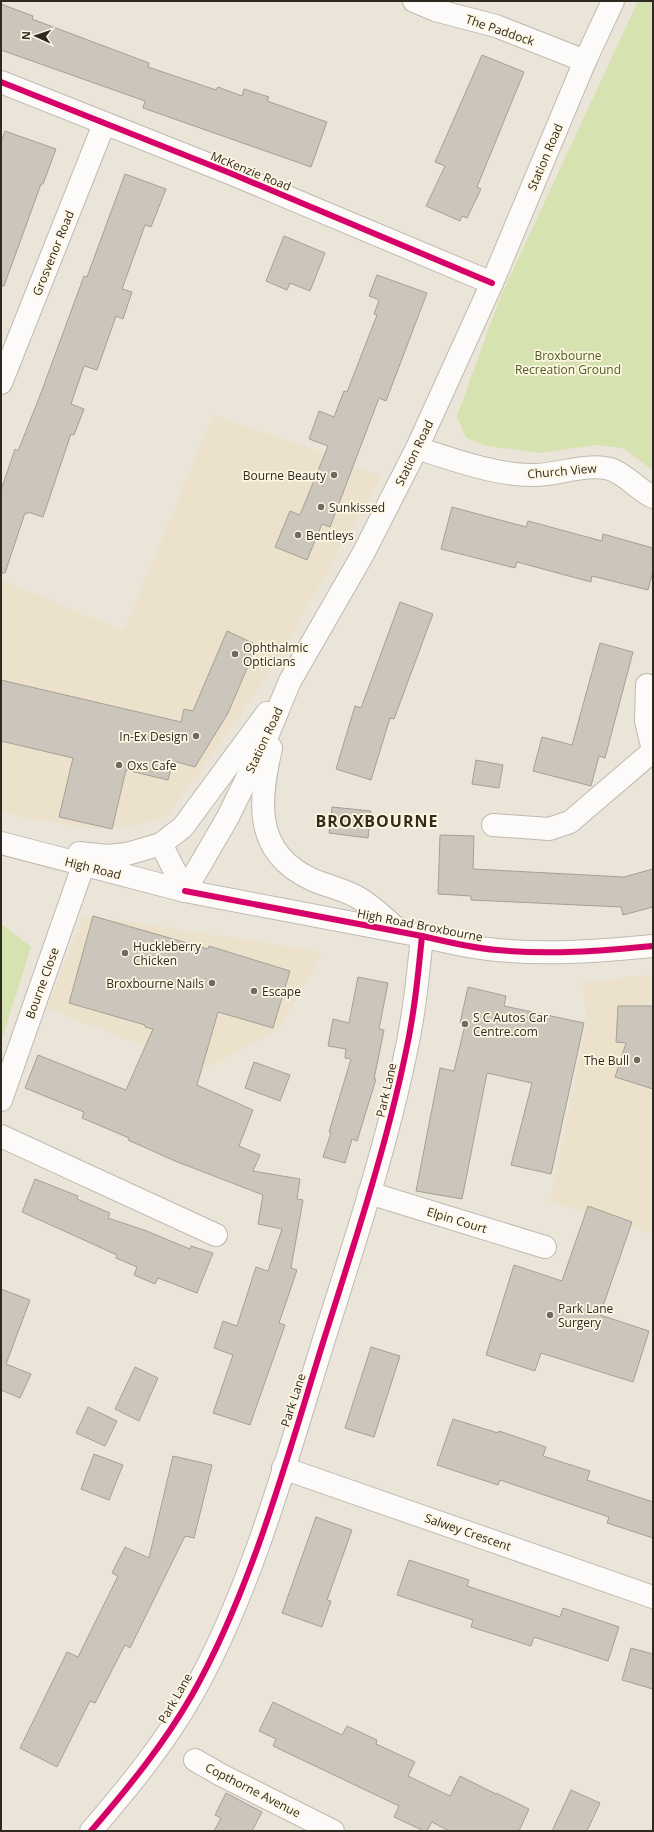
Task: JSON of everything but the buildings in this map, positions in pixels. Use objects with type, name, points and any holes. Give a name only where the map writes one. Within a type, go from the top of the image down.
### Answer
[{"type":"street","name":"The Paddock","points":[[414,1],[435,10],[496,26],[585,61]]},
{"type":"street","name":"Station Road","points":[[185,891],[228,817],[266,738],[290,681],[363,554],[417,448],[492,283],[585,61],[613,1]]},
{"type":"street","name":"McKenzie Road","points":[[1,82],[230,173],[492,283]]},
{"type":"street","name":"Grosvenor Road","points":[[1,383],[104,124]]},
{"type":"street","name":"Church View","points":[[417,448],[506,473],[534,475],[598,467],[605,468],[621,474],[641,491],[653,497]]},
{"type":"street","points":[[32,852],[73,852],[107,856],[137,852],[162,844],[188,821],[290,681]]},
{"type":"street","points":[[290,681],[265,774],[262,816],[269,841],[281,858],[293,869],[312,880],[357,897],[376,910],[400,932]]},
{"type":"street","points":[[493,825],[549,829],[570,822],[653,751],[646,721],[647,685]]},
{"type":"street","name":"High Road","points":[[1,843],[83,866],[185,891]]},
{"type":"street","points":[[162,844],[185,891]]},
{"type":"street","name":"Bourne Close","points":[[1,1100],[83,866]]},
{"type":"street","name":"High Road Broxbourne","points":[[185,891],[458,944],[497,950],[564,953],[653,946]]},
{"type":"street","name":"Park Lane","points":[[91,1831],[137,1776],[163,1740],[192,1694],[232,1610],[260,1538],[387,1133],[406,1055],[422,936]]},
{"type":"street","points":[[1,1136],[216,1235]]},
{"type":"street","name":"Elpin Court","points":[[369,1193],[545,1247]]},
{"type":"street","name":"Salwey Crescent","points":[[283,1468],[653,1597]]},
{"type":"street","name":"Copthorne Avenue","points":[[195,1760],[221,1775],[333,1831]]},
{"type":"shaded area","points":[[213,415],[312,449],[381,477],[266,678],[168,815],[150,822],[131,826],[95,829],[26,818],[1,811],[1,580],[124,631]]},
{"type":"shaded area","points":[[83,916],[133,922],[322,952],[280,1028],[204,1070],[47,1008]]},
{"type":"shaded area","points":[[653,974],[653,1234],[550,1201],[587,1023],[583,983]]},
{"type":"green space","name":"Broxbourne Recreation Ground","points":[[638,1],[653,1],[653,470],[623,448],[596,445],[540,453],[487,446],[466,438],[457,416],[500,298]]},
{"type":"green space","points":[[1,924],[31,947],[1,1042]]},
{"type":"cycle path","points":[[1,82],[230,173],[492,283]]},
{"type":"cycle path","points":[[185,891],[488,949],[556,952],[594,951],[653,946]]},
{"type":"cycle path","points":[[91,1831],[145,1765],[170,1731],[192,1695],[214,1653],[251,1565],[283,1473],[379,1162],[397,1092],[411,1026],[422,936]]},
{"type":"place","name":"Bourne Beauty","points":[[334,475]]},
{"type":"place","name":"Sunkissed","points":[[321,507]]},
{"type":"place","name":"Bentleys","points":[[298,535]]},
{"type":"place","name":"Ophthalmic Opticians","points":[[235,654]]},
{"type":"place","name":"In-Ex Design","points":[[196,736]]},
{"type":"place","name":"Oxs Cafe","points":[[119,765]]},
{"type":"place","name":"Huckleberry Chicken","points":[[125,953]]},
{"type":"place","name":"Broxbourne Nails","points":[[212,983]]},
{"type":"place","name":"Escape","points":[[254,991]]},
{"type":"place","name":"S C Autos Car Centre.com","points":[[465,1024]]},
{"type":"place","name":"The Bull","points":[[637,1060]]},
{"type":"place","name":"Park Lane Surgery","points":[[550,1315]]},
{"type":"district","name":"BROXBOURNE","points":[[377,821]]}]
